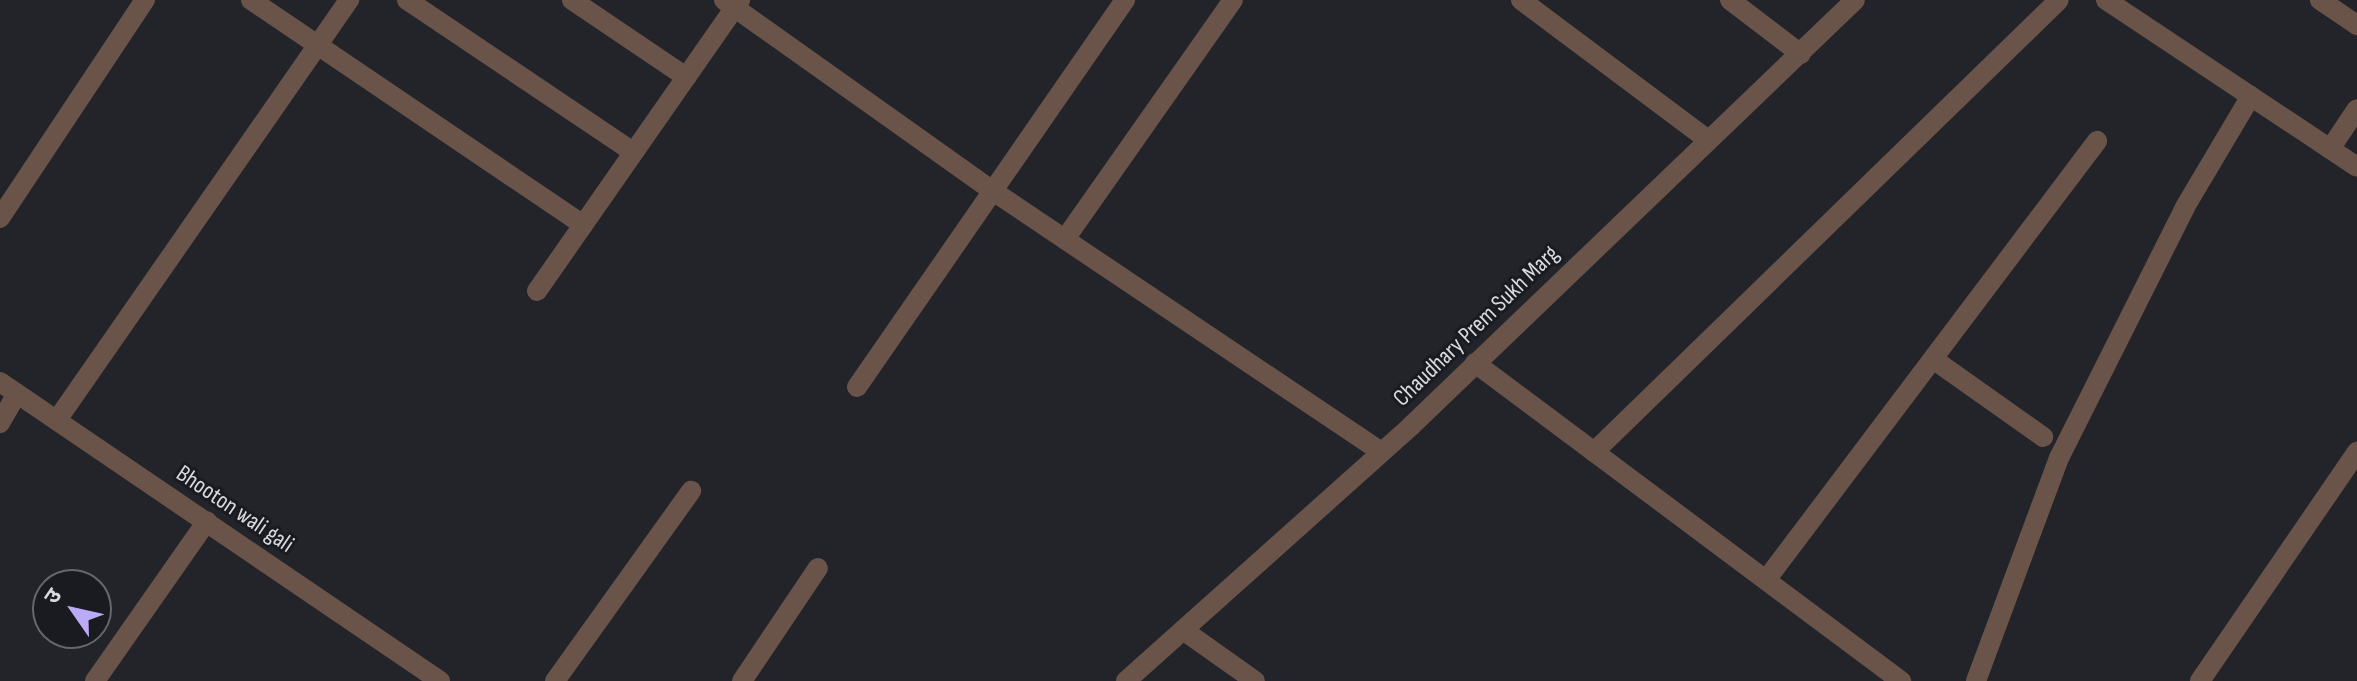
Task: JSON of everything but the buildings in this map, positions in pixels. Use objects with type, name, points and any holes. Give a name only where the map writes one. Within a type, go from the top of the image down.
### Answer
[{"type":"street","points":[[0,218],[145,0]]},
{"type":"street","points":[[251,0],[583,225]]},
{"type":"street","points":[[57,420],[349,0]]},
{"type":"street","points":[[407,0],[633,152]]},
{"type":"street","points":[[572,0],[686,77]]},
{"type":"street","points":[[857,387],[1125,0]]},
{"type":"street","points":[[1065,239],[1233,0]]},
{"type":"street","points":[[1521,0],[1707,139]]},
{"type":"street","points":[[1730,0],[1801,54]]},
{"type":"street","name":"Chaudhary Prem Sukh Marg","points":[[1126,681],[1382,452],[1855,0]]},
{"type":"street","points":[[1594,452],[2059,0]]},
{"type":"street","points":[[2106,0],[2357,167]]},
{"type":"street","points":[[2320,0],[2357,25]]},
{"type":"street","points":[[537,291],[686,77],[733,2],[993,191],[1382,452]]},
{"type":"street","points":[[1976,681],[2059,458],[2185,207],[2251,96]]},
{"type":"street","points":[[2330,149],[2357,109]]},
{"type":"street","points":[[1766,580],[2097,141]]},
{"type":"street","points":[[1933,359],[2043,437]]},
{"type":"street","points":[[1475,363],[1901,681]]},
{"type":"street","points":[[0,423],[9,388]]},
{"type":"street","name":"Bhooton wali gali","points":[[9,388],[440,681]]},
{"type":"street","points":[[2200,681],[2357,452]]},
{"type":"street","points":[[555,681],[691,491]]},
{"type":"street","points":[[95,681],[207,521]]},
{"type":"street","points":[[742,681],[818,568]]},
{"type":"street","points":[[1183,630],[1255,681]]}]
